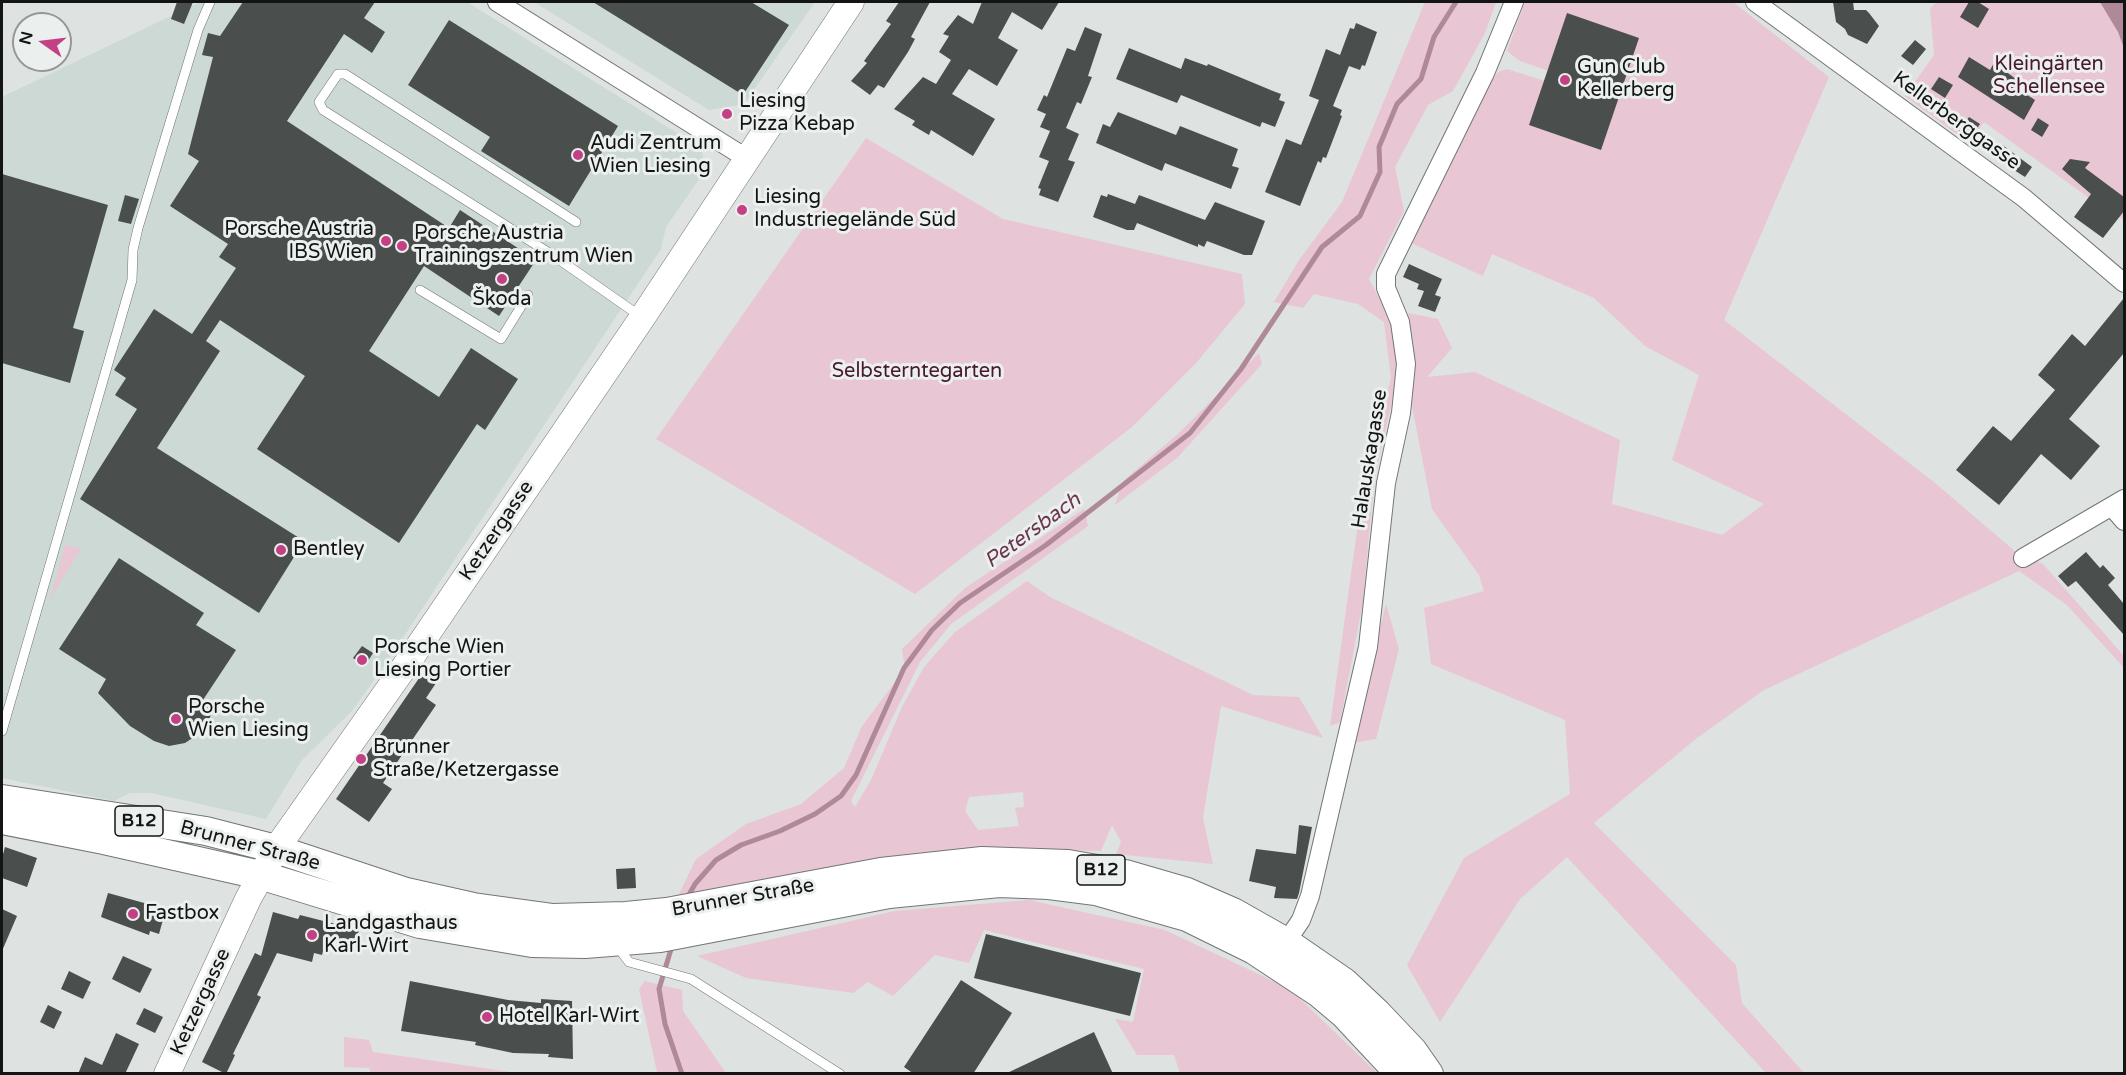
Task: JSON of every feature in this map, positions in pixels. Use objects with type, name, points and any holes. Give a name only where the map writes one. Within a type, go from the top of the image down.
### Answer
[{"type":"main road","name":"Ketzergasse","points":[[167,1074],[260,875],[276,849],[410,659],[642,318],[851,2]]},
{"type":"main road","name":"Brunner Straße","points":[[2,799],[177,826],[276,849],[396,889],[494,910],[664,925],[698,931],[900,893],[999,883],[1049,885],[1095,891],[1187,916],[1254,950],[1287,970],[1336,1006],[1372,1041],[1400,1074]]},
{"type":"main road","name":"Brunner Straße","points":[[2,820],[260,875],[380,920],[515,942],[559,944],[614,942],[664,925],[709,903],[751,898],[922,867],[982,861],[1058,863],[1125,874],[1187,892],[1233,912],[1286,942],[1344,982],[1413,1051],[1429,1074]]},
{"type":"street","points":[[497,2],[747,158]]},
{"type":"street","name":"Halauskagasse","points":[[1286,942],[1301,920],[1310,896],[1368,647],[1386,483],[1401,413],[1406,364],[1400,322],[1386,288],[1386,274],[1485,73],[1514,2]]},
{"type":"street","name":"Kellerberggasse","points":[[1755,2],[2024,198],[2124,283]]},
{"type":"street","points":[[2024,558],[2118,503],[2124,522]]},
{"type":"lane","points":[[2,725],[129,291],[138,228],[198,30],[210,2]]},
{"type":"lane","points":[[576,222],[345,74],[338,74],[319,102],[323,110],[554,256],[642,318]]},
{"type":"lane","points":[[420,290],[501,339],[528,295]]},
{"type":"lane","points":[[614,942],[629,962],[685,977],[840,1074]]},
{"type":"shaded area","points":[[200,2],[467,2],[701,148],[706,169],[666,227],[661,249],[386,663],[352,711],[302,760],[266,819],[152,793],[130,793],[114,801],[2,778],[2,97],[54,72],[72,72],[72,63]]},
{"type":"shaded area","points":[[534,2],[815,2],[744,104],[709,110]]},
{"type":"shaded area","points":[[2100,2],[2124,2],[2124,48],[2118,32]]},
{"type":"green space","points":[[1425,2],[1496,2],[1485,33],[1453,91],[1428,105],[1395,167],[1404,211],[1369,279],[1392,322],[1401,361],[1374,481],[1363,602],[1340,722],[1330,726],[1363,487],[1391,378],[1384,322],[1358,304],[1314,294],[1303,308],[1274,302],[1299,260],[1342,202]]},
{"type":"green space","points":[[1525,2],[1733,2],[1829,77],[1724,320],[1935,483],[2016,552],[2043,564],[2124,656],[2124,668],[2067,605],[2019,571],[1764,690],[1697,738],[1594,823],[1736,965],[1742,1003],[1804,1073],[1766,1073],[1567,857],[1520,899],[1440,1022],[1407,965],[1464,858],[1570,794],[1565,720],[1431,664],[1424,608],[1484,591],[1479,575],[1432,509],[1411,401],[1413,359],[1408,313],[1438,319],[1452,348],[1427,377],[1475,372],[1620,440],[1612,504],[1722,535],[1764,504],[1672,460],[1699,375],[1645,346],[1594,298],[1492,254],[1483,276],[1411,243],[1490,81],[1498,72],[1507,69],[1545,81],[1549,71],[1520,61],[1507,51]]},
{"type":"green space","name":"Kleingärten Schellensee","points":[[1937,2],[2124,2],[2124,220],[2110,213],[1984,122],[1969,143],[1905,96],[1934,55],[1930,8]]},
{"type":"green space","name":"Selbsterntegarten","points":[[866,138],[1003,219],[1242,274],[1245,304],[1197,362],[1132,427],[915,594],[656,439]]},
{"type":"green space","points":[[1259,353],[1262,364],[1177,458],[1115,505],[1123,481],[1178,434]]},
{"type":"green space","points":[[1084,509],[1088,526],[951,624],[920,662],[851,801],[855,807],[871,780],[902,707],[924,667],[955,632],[1027,581],[1050,597],[1253,695],[1299,697],[1323,738],[1221,706],[1203,818],[1213,864],[1116,854],[1121,842],[1112,825],[1101,851],[1018,849],[677,898],[696,859],[746,824],[801,804],[844,768],[862,726],[905,669],[902,649],[965,588]],"holes":[[[1023,792],[1024,807],[1015,808],[1019,826],[978,830],[965,811],[969,797]]]},
{"type":"green space","points":[[65,545],[81,549],[50,599]]},
{"type":"green space","points":[[1386,604],[1399,649],[1376,739],[1352,743]]},
{"type":"green space","points":[[1029,900],[1165,930],[1290,989],[1377,1073],[1180,1073],[1174,1055],[1137,1055],[1115,1019],[1133,1022],[1144,969],[984,930],[969,963],[935,955],[893,996],[868,982],[853,993],[746,978],[697,956],[895,911]]},
{"type":"green space","points":[[645,981],[682,990],[683,1011],[726,1073],[648,1073],[657,1072],[639,989]]},
{"type":"green space","points":[[344,1037],[369,1040],[373,1052],[518,1073],[371,1073],[369,1068],[344,1067]]},
{"type":"building","points":[[177,2],[193,2],[184,24],[171,19]]},
{"type":"building","points":[[243,2],[375,2],[364,18],[385,32],[372,53],[344,34],[287,121],[449,228],[460,210],[536,260],[499,316],[424,266],[369,351],[439,397],[471,348],[518,379],[485,430],[477,424],[399,543],[257,449],[305,376],[220,320],[206,341],[220,351],[157,448],[304,541],[259,613],[80,499],[137,409],[115,395],[126,378],[114,370],[154,309],[192,334],[236,268],[219,257],[228,244],[170,206],[199,161],[188,154],[213,57],[202,55],[208,33],[220,36]]},
{"type":"building","points":[[593,2],[751,2],[789,25],[743,95]]},
{"type":"building","points":[[899,2],[930,2],[911,37],[915,39],[908,52],[884,88],[878,85],[870,95],[851,81],[867,63],[864,61],[891,24],[886,21]]},
{"type":"building","points":[[982,2],[1059,2],[1042,30],[1012,12],[998,38],[1018,50],[997,86],[969,69],[952,94],[995,119],[973,156],[931,130],[929,135],[912,125],[915,121],[894,109],[923,77],[936,84],[951,60],[939,52],[949,36],[943,34],[958,15],[973,24]]},
{"type":"building","points":[[1833,2],[1853,2],[1854,10],[1866,10],[1869,13],[1879,26],[1867,44],[1848,35],[1845,29],[1836,22]]},
{"type":"building","points":[[1969,2],[1978,2],[1989,9],[1978,28],[1960,17]]},
{"type":"building","points":[[1567,13],[1639,38],[1601,150],[1529,125]]},
{"type":"building","points":[[449,20],[618,126],[569,206],[481,151],[490,137],[408,85]]},
{"type":"building","points":[[1356,23],[1377,32],[1365,66],[1362,65],[1360,70],[1349,66],[1333,106],[1342,110],[1340,115],[1342,116],[1326,158],[1323,157],[1321,163],[1318,161],[1300,206],[1265,192],[1286,139],[1301,145],[1319,100],[1309,96],[1326,49],[1340,55],[1350,28],[1354,29]]},
{"type":"building","points":[[1085,27],[1102,34],[1088,76],[1092,77],[1081,104],[1077,102],[1066,128],[1079,134],[1068,160],[1075,162],[1058,202],[1039,195],[1041,189],[1038,188],[1049,161],[1039,157],[1050,131],[1040,127],[1046,114],[1037,110],[1044,95],[1047,97],[1067,48],[1075,51]]},
{"type":"building","points":[[1915,40],[1926,49],[1913,65],[1901,56]]},
{"type":"building","points":[[1129,48],[1181,69],[1185,58],[1207,66],[1208,64],[1281,94],[1279,100],[1285,102],[1275,127],[1262,122],[1260,127],[1181,95],[1177,103],[1116,79]]},
{"type":"building","points":[[1969,57],[1990,70],[1994,63],[2016,79],[2012,85],[2035,100],[2024,120],[1958,77]]},
{"type":"building","points":[[1939,77],[1953,85],[1945,98],[1931,89]]},
{"type":"building","points":[[1118,112],[1176,135],[1180,126],[1238,149],[1232,166],[1239,168],[1231,189],[1165,163],[1162,171],[1096,143],[1103,124],[1110,127]]},
{"type":"building","points":[[1969,117],[1980,124],[1968,141],[1957,134]]},
{"type":"building","points":[[2038,118],[2049,125],[2042,137],[2031,130]]},
{"type":"building","points":[[2001,144],[2032,167],[2025,177],[1992,156]]},
{"type":"building","points":[[2070,159],[2090,162],[2085,168],[2124,197],[2124,211],[2103,238],[2074,217],[2091,194],[2062,169]]},
{"type":"building","points":[[2,174],[108,205],[73,328],[84,331],[70,383],[2,363]]},
{"type":"building","points":[[1108,194],[1135,204],[1139,195],[1205,220],[1215,202],[1265,221],[1252,255],[1244,255],[1207,241],[1204,247],[1198,244],[1198,247],[1137,223],[1134,230],[1127,230],[1093,217],[1101,195],[1107,197]]},
{"type":"building","points":[[125,195],[139,199],[131,224],[118,221]]},
{"type":"building","points":[[1409,264],[1442,279],[1435,295],[1441,297],[1435,312],[1418,306],[1424,291],[1417,289],[1419,284],[1403,277]]},
{"type":"building","points":[[2124,298],[2124,353],[2069,419],[2100,446],[2071,480],[2041,454],[1999,505],[1956,470],[1993,426],[2011,441],[2055,390],[2038,375],[2072,334],[2085,346]]},
{"type":"building","points":[[2086,552],[2100,568],[2103,565],[2115,578],[2108,585],[2124,604],[2124,635],[2076,581],[2068,587],[2058,576]]},
{"type":"building","points":[[119,558],[204,613],[196,625],[236,650],[201,703],[213,710],[208,722],[200,733],[185,743],[169,746],[154,741],[130,726],[98,693],[106,679],[59,649]]},
{"type":"building","name":"Porsche Wien Liesing Portier","points":[[362,646],[373,653],[365,666],[353,658]]},
{"type":"building","points":[[426,668],[440,677],[426,698],[436,705],[383,783],[392,789],[369,822],[336,799]]},
{"type":"building","points":[[1299,825],[1312,827],[1297,899],[1274,898],[1276,887],[1249,881],[1256,849],[1296,854]]},
{"type":"building","points":[[5,847],[37,858],[27,887],[2,878],[2,858]]},
{"type":"building","points":[[635,868],[636,888],[617,889],[616,869]]},
{"type":"building","name":"Fastbox","points":[[108,893],[166,909],[159,934],[150,931],[149,935],[101,917]]},
{"type":"building","points":[[2,909],[17,916],[2,951]]},
{"type":"building","points":[[273,912],[298,919],[300,915],[359,930],[354,948],[326,940],[322,955],[314,953],[312,962],[277,953],[257,995],[261,997],[233,1054],[235,1055],[226,1074],[202,1062],[255,953],[261,956]]},
{"type":"building","points":[[986,934],[1141,973],[1130,1016],[974,978]]},
{"type":"building","points":[[123,956],[152,969],[140,993],[112,979]]},
{"type":"building","points":[[69,971],[91,982],[83,999],[61,989]]},
{"type":"building","points":[[961,980],[1012,1013],[973,1074],[914,1074],[904,1067]]},
{"type":"building","name":"Hotel Karl-Wirt","points":[[410,981],[508,1000],[541,1003],[541,999],[572,1001],[573,1059],[548,1057],[549,1054],[513,1053],[475,1045],[476,1042],[401,1031]]},
{"type":"building","points":[[48,1005],[62,1012],[54,1029],[40,1022]]},
{"type":"building","points":[[144,1008],[163,1017],[155,1033],[136,1024]]},
{"type":"building","points":[[1094,1032],[1113,1074],[1005,1074]]},
{"type":"building","points":[[116,1033],[139,1044],[125,1074],[78,1074],[85,1057],[102,1065]]},
{"type":"waterway","name":"Petersbach","points":[[686,900],[695,884],[716,860],[741,845],[780,831],[815,814],[841,796],[856,775],[904,668],[932,630],[960,603],[1046,545],[1190,433],[1241,369],[1322,247],[1360,216],[1380,172],[1379,147],[1397,104],[1421,79],[1434,37],[1456,2]]},
{"type":"waterway","name":"Petersbach","points":[[672,946],[659,989],[665,1024],[682,1074]]},
{"type":"place","name":"Gun Club Kellerberg","points":[[1565,80]]},
{"type":"place","name":"Liesing Pizza Kebap","points":[[727,114]]},
{"type":"place","name":"Audi Zentrum Wien Liesing","points":[[578,155]]},
{"type":"place","name":"Liesing Industriegelände Süd","points":[[742,210]]},
{"type":"place","name":"Porsche Austria IBS Wien","points":[[386,241]]},
{"type":"place","name":"Porsche Austria Trainingszentrum Wien","points":[[402,246]]},
{"type":"place","name":"Škoda","points":[[502,279]]},
{"type":"place","name":"Bentley","points":[[281,550]]},
{"type":"place","name":"Porsche Wien Liesing Portier","points":[[362,660]]},
{"type":"place","name":"Porsche Wien Liesing","points":[[176,719]]},
{"type":"place","name":"Brunner Straße/Ketzergasse","points":[[361,759]]},
{"type":"place","name":"Fastbox","points":[[133,914]]},
{"type":"place","name":"Landgasthaus Karl-Wirt","points":[[312,935]]},
{"type":"place","name":"Hotel Karl-Wirt","points":[[487,1017]]}]
